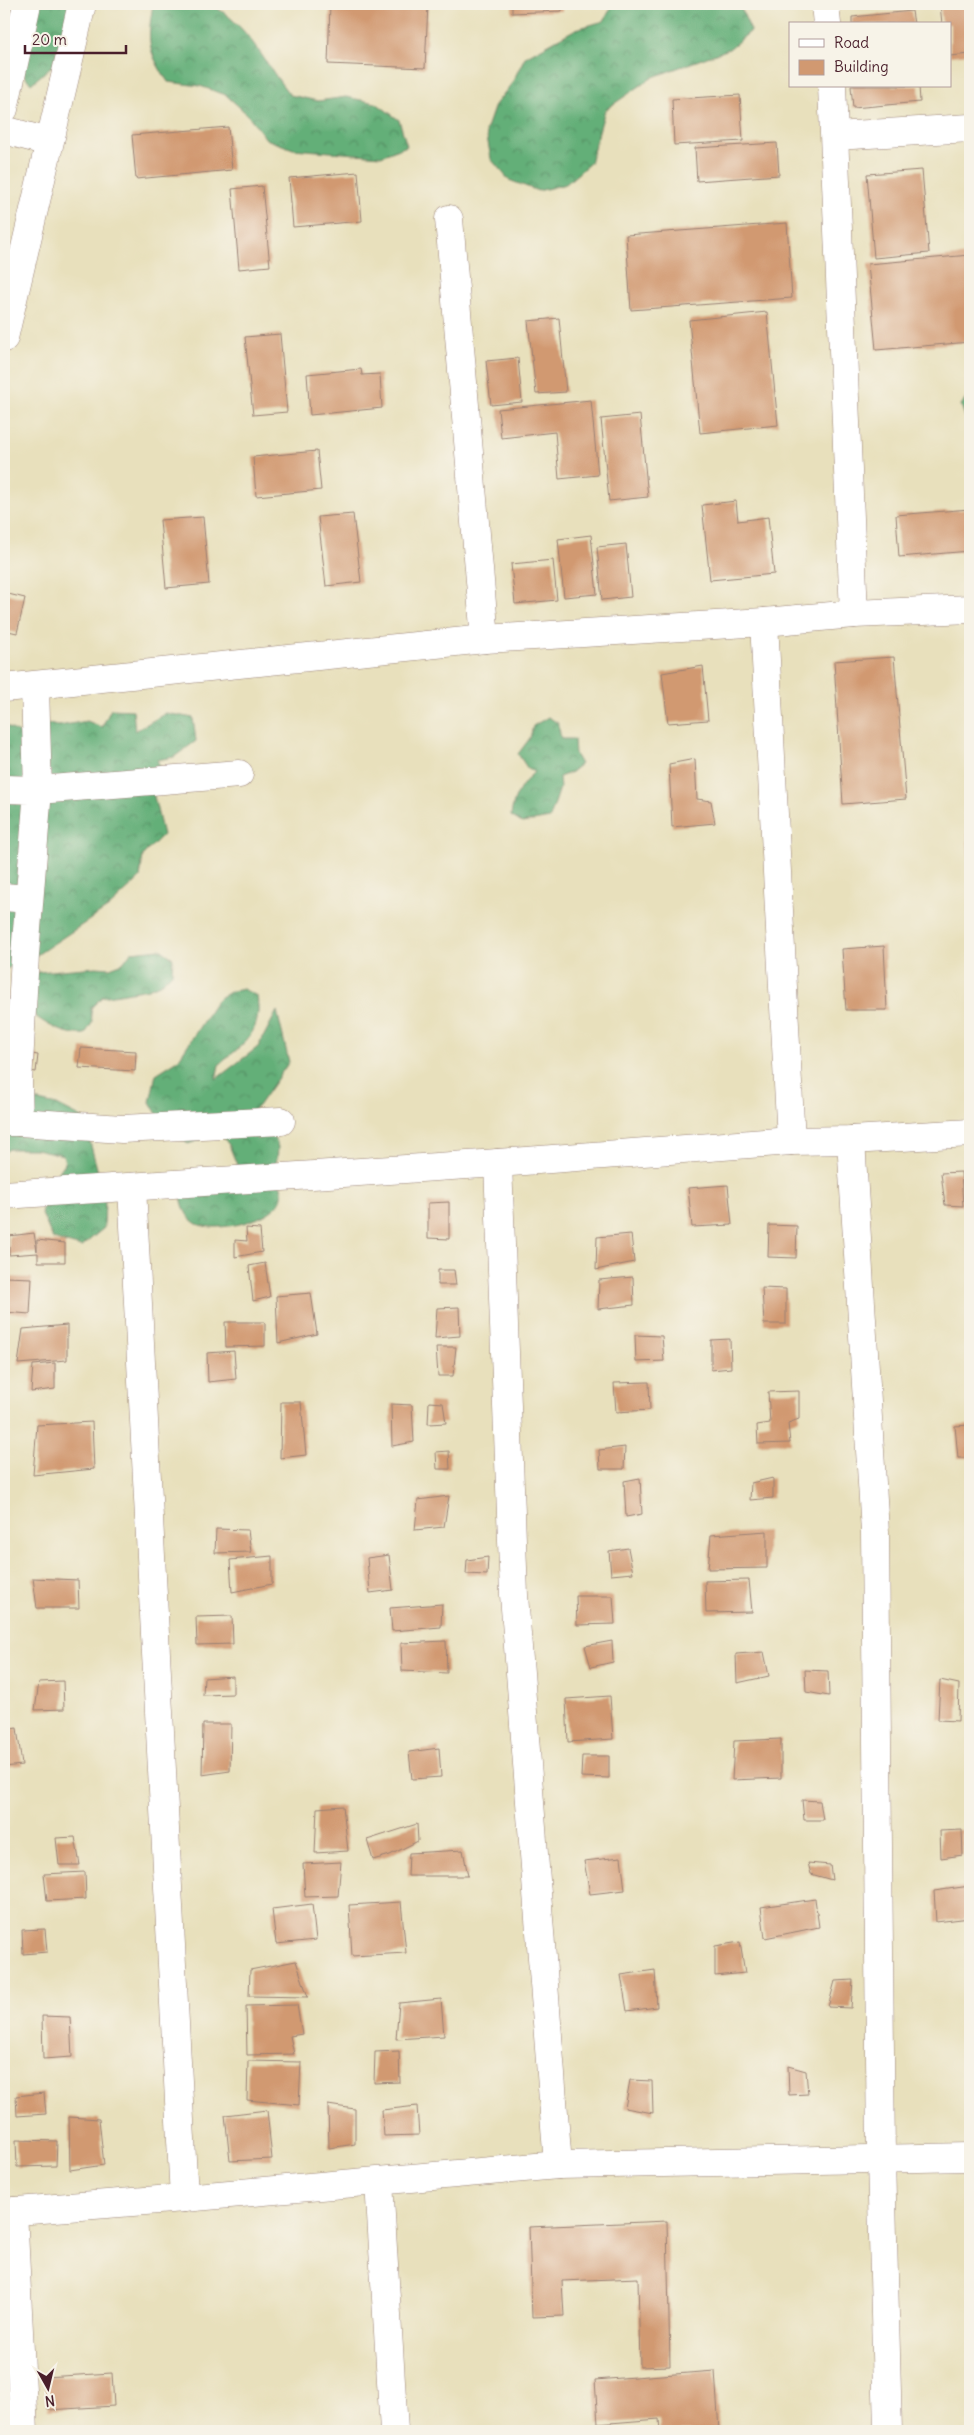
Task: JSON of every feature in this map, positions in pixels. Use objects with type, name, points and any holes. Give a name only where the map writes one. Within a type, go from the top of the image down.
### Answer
[{"type":"street","points":[[4,108],[27,4]]},
{"type":"street","points":[[4,338],[82,4]]},
{"type":"street","points":[[825,4],[827,22]]},
{"type":"street","points":[[832,88],[854,614]]},
{"type":"street","points":[[835,136],[970,128]]},
{"type":"street","points":[[4,130],[49,142]]},
{"type":"street","points":[[449,219],[485,639]]},
{"type":"street","points":[[4,688],[35,687],[485,639],[764,622],[854,614],[970,609]]},
{"type":"street","points":[[764,622],[791,1141]]},
{"type":"street","points":[[35,687],[38,790],[16,898],[13,1045],[18,1083],[11,1122],[122,1129],[280,1121]]},
{"type":"street","points":[[4,789],[38,790],[239,774]]},
{"type":"street","points":[[4,1195],[498,1163],[791,1141],[851,1140],[970,1133]]},
{"type":"street","points":[[851,1140],[875,1532],[881,2159],[888,2431]]},
{"type":"street","points":[[498,1163],[514,1595],[558,2164]]},
{"type":"street","points":[[132,1186],[184,2198]]},
{"type":"street","points":[[24,2431],[8,2212],[379,2182],[558,2164],[970,2157]]},
{"type":"street","points":[[379,2182],[394,2431]]},
{"type":"green space","points":[[192,3],[211,5],[235,22],[245,33],[290,95],[318,101],[346,97],[376,103],[399,120],[407,146],[381,156],[293,149],[266,139],[248,115],[226,95],[200,86],[168,82],[156,62],[150,45],[153,4]]},
{"type":"green space","points":[[22,4],[71,4],[53,65],[31,84],[14,61]]},
{"type":"green space","points":[[613,4],[739,4],[751,31],[729,49],[653,77],[605,110],[590,163],[566,184],[538,191],[509,180],[491,159],[486,131],[495,105],[512,83],[525,57],[576,29],[604,21]]},
{"type":"green space","points":[[970,394],[970,431],[961,405]]},
{"type":"green space","points":[[111,709],[133,710],[135,731],[166,713],[193,718],[196,741],[174,757],[157,760],[164,775],[152,788],[163,835],[143,855],[140,878],[109,907],[29,960],[6,969],[4,967],[4,725],[25,736],[33,721],[59,726],[87,721],[102,727]]},
{"type":"green space","points":[[548,717],[558,723],[561,739],[574,739],[575,754],[581,764],[570,773],[559,777],[560,788],[550,818],[522,823],[511,816],[512,809],[518,792],[534,772],[528,769],[518,754],[530,738],[533,726]]},
{"type":"green space","points":[[160,949],[173,958],[172,973],[162,983],[148,989],[102,997],[91,1008],[92,1023],[85,1034],[62,1031],[29,1011],[28,981],[38,972],[96,967],[110,968],[123,963],[131,952]]},
{"type":"green space","points":[[243,989],[257,996],[257,1019],[250,1036],[219,1065],[216,1079],[258,1047],[277,1011],[289,1062],[258,1106],[247,1116],[266,1130],[277,1143],[276,1171],[282,1189],[282,1196],[275,1207],[255,1219],[230,1226],[206,1226],[197,1224],[190,1219],[184,1208],[181,1196],[226,1173],[237,1165],[229,1145],[220,1133],[188,1144],[164,1126],[150,1102],[156,1074],[178,1060],[217,1000],[229,992]]},
{"type":"green space","points":[[29,1099],[57,1105],[84,1119],[105,1199],[104,1228],[81,1247],[53,1239],[41,1212],[50,1185],[65,1163],[63,1155],[36,1149],[9,1149],[4,1153],[4,1103]]},
{"type":"building","points":[[330,4],[428,4],[425,68],[328,64]]},
{"type":"building","points":[[512,4],[562,4],[562,11],[512,13]]},
{"type":"building","points":[[940,4],[970,4],[970,54],[952,56],[952,22],[942,22]]},
{"type":"building","points":[[912,11],[914,22],[852,22],[852,17]]},
{"type":"building","points":[[851,88],[919,88],[920,102],[853,108]]},
{"type":"building","points":[[740,95],[743,141],[674,145],[672,99]]},
{"type":"building","points":[[228,127],[232,170],[136,179],[132,135]]},
{"type":"building","points":[[777,143],[779,175],[697,181],[695,148]]},
{"type":"building","points":[[922,170],[929,253],[874,258],[867,174]]},
{"type":"building","points":[[358,172],[362,221],[293,227],[289,178]]},
{"type":"building","points":[[262,186],[270,266],[239,269],[232,189]]},
{"type":"building","points":[[787,223],[792,298],[631,310],[626,235]]},
{"type":"building","points":[[970,255],[970,342],[876,350],[868,264]]},
{"type":"building","points":[[767,312],[778,425],[700,433],[689,320]]},
{"type":"building","points":[[559,318],[566,392],[536,394],[528,321]]},
{"type":"building","points":[[280,334],[287,412],[253,415],[245,337]]},
{"type":"building","points":[[518,358],[522,402],[491,405],[486,361]]},
{"type":"building","points":[[361,369],[362,375],[380,374],[382,408],[310,415],[307,374]]},
{"type":"building","points":[[591,400],[598,475],[559,479],[555,432],[501,438],[498,409]]},
{"type":"building","points":[[640,415],[648,497],[609,501],[601,419]]},
{"type":"building","points":[[317,451],[321,490],[256,496],[253,457]]},
{"type":"building","points":[[736,501],[738,521],[768,517],[774,574],[710,580],[702,505]]},
{"type":"building","points":[[970,509],[970,551],[899,557],[896,515]]},
{"type":"building","points":[[353,514],[361,582],[326,586],[318,517]]},
{"type":"building","points":[[203,517],[209,584],[166,588],[160,520]]},
{"type":"building","points":[[591,535],[597,594],[564,597],[558,539]]},
{"type":"building","points":[[626,544],[631,597],[602,600],[597,547]]},
{"type":"building","points":[[553,560],[557,600],[515,604],[511,564]]},
{"type":"building","points":[[4,593],[25,598],[17,633],[4,630]]},
{"type":"building","points":[[894,657],[906,799],[843,804],[834,661]]},
{"type":"building","points":[[703,666],[708,720],[668,723],[662,673]]},
{"type":"building","points":[[695,759],[697,799],[711,801],[715,823],[672,827],[669,764]]},
{"type":"building","points":[[966,811],[970,811],[970,875],[969,875]]},
{"type":"building","points":[[884,946],[887,1010],[846,1010],[842,949]]},
{"type":"building","points":[[81,1048],[136,1051],[135,1071],[79,1068]]},
{"type":"building","points":[[25,1053],[38,1055],[36,1072],[23,1070]]},
{"type":"building","points":[[961,1172],[963,1206],[945,1205],[941,1173]]},
{"type":"building","points":[[728,1185],[732,1225],[692,1227],[688,1188]]},
{"type":"building","points":[[449,1202],[449,1239],[428,1238],[428,1203]]},
{"type":"building","points":[[769,1225],[797,1226],[796,1258],[768,1257]]},
{"type":"building","points":[[246,1228],[260,1229],[262,1252],[235,1257],[235,1240],[247,1241]]},
{"type":"building","points":[[34,1233],[37,1251],[37,1240],[65,1243],[65,1262],[38,1262],[38,1253],[9,1255],[9,1236]]},
{"type":"building","points":[[631,1234],[634,1262],[596,1270],[597,1237]]},
{"type":"building","points":[[265,1263],[270,1297],[253,1301],[249,1266]]},
{"type":"building","points":[[438,1270],[454,1270],[456,1285],[438,1285]]},
{"type":"building","points":[[4,1277],[32,1278],[30,1314],[4,1312]]},
{"type":"building","points":[[633,1277],[634,1305],[598,1309],[599,1280]]},
{"type":"building","points":[[762,1288],[786,1289],[786,1324],[764,1324]]},
{"type":"building","points":[[311,1293],[317,1334],[278,1343],[276,1296]]},
{"type":"building","points":[[459,1307],[460,1336],[435,1338],[437,1308]]},
{"type":"building","points":[[225,1322],[265,1322],[265,1346],[226,1347]]},
{"type":"building","points":[[67,1325],[67,1360],[18,1364],[23,1329]]},
{"type":"building","points":[[635,1335],[662,1336],[664,1361],[636,1362]]},
{"type":"building","points":[[730,1339],[731,1368],[711,1370],[711,1340]]},
{"type":"building","points":[[436,1347],[456,1347],[453,1376],[438,1376]]},
{"type":"building","points":[[234,1351],[236,1379],[208,1382],[207,1353]]},
{"type":"building","points":[[55,1363],[55,1389],[31,1392],[33,1365]]},
{"type":"building","points":[[649,1382],[650,1410],[616,1412],[614,1383]]},
{"type":"building","points":[[799,1391],[799,1419],[788,1423],[790,1443],[758,1444],[757,1425],[770,1423],[768,1392]]},
{"type":"building","points":[[281,1402],[301,1402],[306,1455],[280,1458]]},
{"type":"building","points":[[429,1402],[443,1403],[446,1423],[428,1424]]},
{"type":"building","points":[[391,1404],[412,1405],[414,1442],[392,1446]]},
{"type":"building","points":[[92,1422],[94,1469],[33,1475],[37,1425]]},
{"type":"building","points":[[970,1425],[970,1458],[958,1458],[955,1426]]},
{"type":"building","points":[[625,1447],[624,1469],[600,1469],[599,1450]]},
{"type":"building","points":[[449,1451],[450,1469],[437,1469],[436,1452]]},
{"type":"building","points":[[640,1478],[642,1514],[626,1517],[624,1481]]},
{"type":"building","points":[[773,1478],[773,1498],[750,1500],[751,1483]]},
{"type":"building","points":[[449,1496],[444,1527],[415,1530],[418,1500]]},
{"type":"building","points":[[216,1529],[248,1530],[251,1552],[215,1553]]},
{"type":"building","points":[[767,1531],[767,1568],[708,1569],[711,1535]]},
{"type":"building","points":[[628,1548],[633,1573],[611,1575],[609,1551]]},
{"type":"building","points":[[389,1555],[393,1590],[370,1593],[367,1558]]},
{"type":"building","points":[[272,1556],[272,1584],[232,1592],[230,1560]]},
{"type":"building","points":[[488,1557],[487,1575],[466,1574],[467,1560]]},
{"type":"building","points":[[33,1578],[78,1580],[79,1608],[37,1608]]},
{"type":"building","points":[[749,1580],[752,1612],[706,1613],[705,1581]]},
{"type":"building","points":[[576,1596],[613,1596],[615,1624],[577,1625]]},
{"type":"building","points":[[442,1604],[441,1627],[392,1631],[390,1608]]},
{"type":"building","points":[[232,1616],[233,1644],[197,1645],[196,1617]]},
{"type":"building","points":[[446,1641],[447,1673],[402,1671],[401,1643]]},
{"type":"building","points":[[612,1641],[613,1662],[591,1667],[585,1646]]},
{"type":"building","points":[[764,1652],[769,1676],[737,1683],[736,1654]]},
{"type":"building","points":[[805,1670],[828,1671],[829,1696],[806,1692]]},
{"type":"building","points":[[233,1676],[233,1694],[203,1695],[204,1678]]},
{"type":"building","points":[[940,1680],[959,1684],[958,1721],[938,1720]]},
{"type":"building","points":[[63,1681],[64,1709],[35,1710],[39,1682]]},
{"type":"building","points":[[610,1696],[613,1739],[568,1742],[566,1699]]},
{"type":"building","points":[[203,1724],[231,1724],[230,1771],[202,1775]]},
{"type":"building","points":[[17,1728],[22,1765],[4,1767],[4,1730]]},
{"type":"building","points":[[781,1739],[781,1778],[732,1780],[734,1741]]},
{"type":"building","points":[[439,1748],[441,1777],[412,1779],[409,1752]]},
{"type":"building","points":[[582,1756],[609,1756],[609,1778],[581,1777]]},
{"type":"building","points":[[802,1800],[820,1801],[823,1820],[804,1820]]},
{"type":"building","points":[[343,1806],[348,1851],[315,1853],[317,1808]]},
{"type":"building","points":[[417,1824],[418,1841],[390,1855],[373,1860],[367,1840]]},
{"type":"building","points":[[962,1830],[963,1855],[941,1858],[940,1831]]},
{"type":"building","points":[[75,1837],[80,1865],[59,1865],[56,1838]]},
{"type":"building","points":[[463,1850],[468,1876],[408,1876],[409,1853]]},
{"type":"building","points":[[621,1857],[625,1890],[590,1894],[584,1861]]},
{"type":"building","points":[[341,1862],[338,1896],[305,1897],[303,1864]]},
{"type":"building","points":[[808,1863],[830,1865],[832,1880],[811,1874]]},
{"type":"building","points":[[85,1872],[86,1899],[47,1901],[44,1874]]},
{"type":"building","points":[[970,1886],[970,1918],[936,1922],[934,1891]]},
{"type":"building","points":[[815,1899],[819,1927],[765,1938],[761,1907]]},
{"type":"building","points":[[401,1902],[406,1953],[352,1956],[349,1905]]},
{"type":"building","points":[[312,1904],[316,1940],[276,1944],[272,1909]]},
{"type":"building","points":[[45,1929],[47,1952],[23,1954],[22,1930]]},
{"type":"building","points":[[740,1942],[745,1973],[715,1976],[715,1946]]},
{"type":"building","points":[[296,1961],[308,1997],[249,1996],[250,1970]]},
{"type":"building","points":[[655,1970],[657,2007],[627,2011],[621,1975]]},
{"type":"building","points":[[853,1980],[851,2008],[828,2007],[835,1981]]},
{"type":"building","points":[[441,1999],[444,2036],[396,2039],[399,2003]]},
{"type":"building","points":[[297,2005],[302,2034],[290,2036],[294,2054],[247,2055],[246,2006]]},
{"type":"building","points":[[42,2016],[70,2017],[72,2057],[43,2059]]},
{"type":"building","points":[[399,2051],[400,2082],[374,2083],[375,2052]]},
{"type":"building","points":[[248,2061],[301,2062],[299,2105],[247,2100]]},
{"type":"building","points":[[788,2066],[806,2071],[808,2094],[789,2095]]},
{"type":"building","points":[[630,2080],[652,2081],[653,2113],[625,2108]]},
{"type":"building","points":[[44,2093],[46,2114],[17,2116],[16,2096]]},
{"type":"building","points":[[328,2105],[355,2109],[355,2144],[329,2148]]},
{"type":"building","points":[[417,2106],[419,2135],[384,2136],[382,2110]]},
{"type":"building","points":[[267,2110],[272,2159],[230,2161],[225,2115]]},
{"type":"building","points":[[69,2117],[99,2119],[104,2165],[70,2170]]},
{"type":"building","points":[[16,2140],[57,2141],[56,2166],[17,2167]]},
{"type":"building","points":[[667,2221],[670,2366],[640,2367],[638,2278],[562,2281],[564,2316],[532,2317],[529,2227]]},
{"type":"building","points":[[715,2371],[719,2431],[660,2431],[659,2419],[598,2424],[595,2380]]},
{"type":"building","points":[[112,2373],[114,2406],[48,2410],[45,2377]]}]
